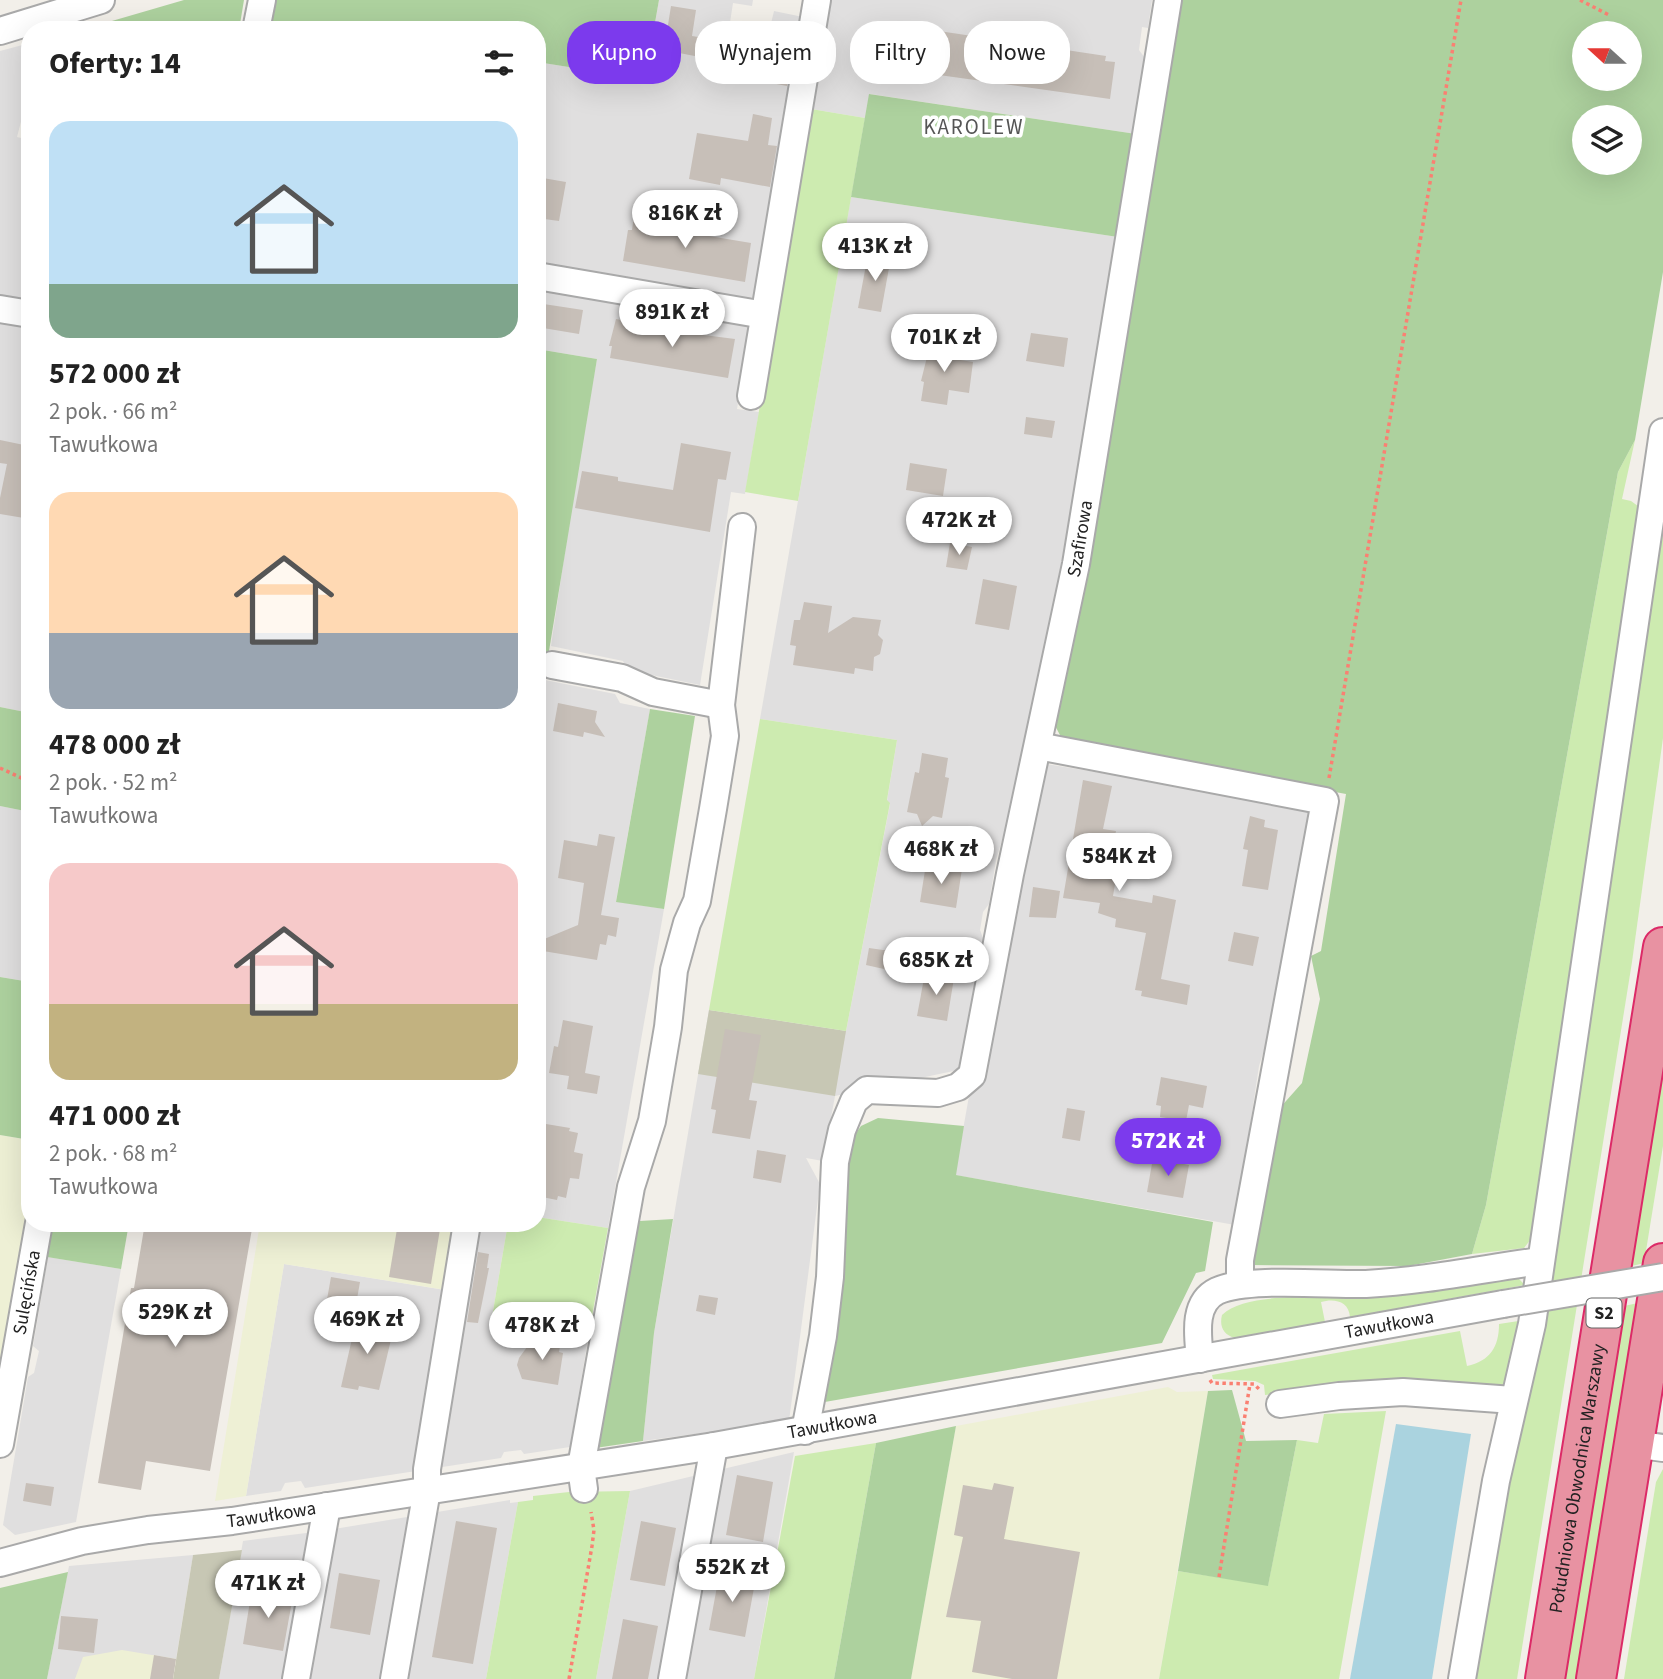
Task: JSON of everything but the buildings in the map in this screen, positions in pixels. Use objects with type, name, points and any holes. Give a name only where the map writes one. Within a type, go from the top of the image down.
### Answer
[{"type":"highway","name":"Południowa Obwodnica Warszawy","points":[[1545,1679],[1663,947]]},
{"type":"highway","points":[[1596,1679],[1648,1446],[1663,1263]]},
{"type":"street","points":[[33,21],[101,0]]},
{"type":"street","points":[[258,21],[262,0]]},
{"type":"street","points":[[751,396],[817,0]]},
{"type":"street","name":"Szafirowa","points":[[805,1431],[823,1336],[830,1277],[835,1162],[842,1130],[854,1101],[867,1090],[938,1093],[958,1087],[972,1075],[1010,874],[1076,564],[1168,0]]},
{"type":"street","points":[[0,31],[21,25]]},
{"type":"street","points":[[546,278],[764,315]]},
{"type":"street","points":[[0,309],[21,312]]},
{"type":"street","points":[[1462,1679],[1496,1481],[1530,1335],[1663,432]]},
{"type":"street","points":[[582,1478],[631,1186],[654,1111],[674,970],[684,932],[697,901],[725,736],[721,705],[742,527]]},
{"type":"street","points":[[552,665],[622,678],[653,692],[721,705]]},
{"type":"street","points":[[1038,746],[1325,801],[1240,1260],[1240,1284]]},
{"type":"street","name":"Sulęcińska","points":[[0,1444],[37,1232]]},
{"type":"street","points":[[394,1679],[466,1232]]},
{"type":"street","points":[[1205,1365],[1197,1326],[1201,1311],[1215,1292],[1240,1284],[1367,1283],[1419,1279],[1540,1261]]},
{"type":"street","name":"Tawułkowa","points":[[0,1563],[82,1541],[148,1530],[232,1521],[426,1490],[582,1478],[714,1446],[1205,1365],[1503,1304],[1663,1277]]},
{"type":"street","points":[[1280,1404],[1339,1396],[1403,1392],[1513,1399]]},
{"type":"street","points":[[672,1679],[714,1446]]},
{"type":"street","points":[[296,1679],[327,1506]]},
{"type":"path","points":[[1325,801],[1461,0]]},
{"type":"path","points":[[1580,0],[1609,15]]},
{"type":"path","points":[[0,768],[21,778]]},
{"type":"path","points":[[1205,1365],[1212,1383],[1250,1384],[1260,1388],[1260,1406],[1280,1404]]},
{"type":"path","points":[[1219,1577],[1250,1384]]},
{"type":"path","points":[[569,1679],[594,1530],[582,1478]]},
{"type":"shaded area","points":[[659,0],[753,0],[752,6],[733,3],[730,21],[695,21],[695,84],[792,84],[756,295],[749,299],[546,265],[546,63],[567,67],[567,84],[681,84],[681,21],[655,21]]},
{"type":"shaded area","points":[[829,0],[1152,0],[1148,28],[1142,27],[1139,50],[1148,62],[1136,134],[870,94],[865,118],[811,109],[815,84],[836,84],[836,21],[826,21]]},
{"type":"shaded area","points":[[774,11],[803,17],[802,21],[772,21]]},
{"type":"shaded area","points":[[21,45],[21,122],[17,137],[21,138],[21,306],[0,302],[0,51]]},
{"type":"shaded area","points":[[851,197],[1118,237],[1027,759],[996,860],[989,904],[983,912],[980,930],[983,938],[963,1069],[835,1096],[823,1161],[806,1158],[820,1184],[789,1421],[643,1441],[654,1333],[709,1010],[846,1031],[890,804],[887,801],[897,740],[760,719]]},
{"type":"shaded area","points":[[546,292],[745,325],[750,331],[737,409],[759,412],[745,494],[731,492],[700,685],[627,670],[623,661],[551,646],[578,464],[597,359],[546,350]]},
{"type":"shaded area","points":[[0,315],[21,319],[21,711],[0,707]]},
{"type":"shaded area","points":[[546,680],[615,694],[620,703],[650,709],[616,901],[664,909],[608,1228],[546,1218]]},
{"type":"shaded area","points":[[1040,763],[1312,807],[1273,1022],[1259,1066],[1235,1225],[955,1175],[969,1096],[981,1086]]},
{"type":"shaded area","points":[[0,806],[21,810],[21,980],[0,977]]},
{"type":"shaded area","points":[[709,1010],[846,1031],[835,1096],[698,1074]]},
{"type":"shaded area","points":[[0,1135],[21,1138],[21,1232],[29,1232],[0,1404]]},
{"type":"shaded area","points":[[259,1232],[456,1232],[446,1290],[284,1264],[246,1496],[215,1501]]},
{"type":"shaded area","points":[[455,1232],[506,1232],[492,1317],[589,1333],[570,1447],[524,1454],[521,1450],[504,1452],[501,1458],[305,1488],[301,1481],[285,1483],[281,1491],[246,1496],[284,1264],[445,1290]]},
{"type":"shaded area","points":[[48,1257],[121,1269],[76,1522],[15,1535],[3,1525],[28,1377],[34,1373],[39,1351],[33,1346]]},
{"type":"shaded area","points":[[1168,1387],[1177,1392],[1208,1391],[1159,1679],[911,1679],[956,1426]]},
{"type":"shaded area","points":[[794,1452],[754,1679],[596,1679],[630,1491]]},
{"type":"shaded area","points":[[510,1500],[510,1503],[518,1502],[486,1679],[219,1679],[243,1541],[322,1531]]},
{"type":"shaded area","points":[[242,1550],[219,1679],[173,1679],[193,1555]]},
{"type":"shaded area","points":[[193,1555],[176,1659],[154,1655],[77,1676],[75,1679],[47,1679],[69,1566]]},
{"type":"shaded area","points":[[122,1650],[176,1659],[173,1679],[75,1679],[83,1657]]},
{"type":"green space","points":[[184,0],[244,0],[240,21],[112,21]]},
{"type":"green space","points":[[268,0],[659,0],[655,21],[567,21],[567,67],[546,63],[546,21],[264,21]]},
{"type":"green space","points":[[1181,0],[1663,0],[1663,272],[1635,440],[1618,472],[1486,1205],[1472,1254],[1408,1266],[1250,1265],[1278,1110],[1302,1083],[1320,999],[1311,956],[1321,951],[1346,794],[1068,743],[1061,737],[1051,718],[1091,559]]},
{"type":"green space","points":[[869,94],[1136,134],[1118,237],[851,197]]},
{"type":"green space","points":[[811,109],[865,118],[798,501],[745,492]]},
{"type":"green space","points":[[546,350],[597,359],[546,669]]},
{"type":"green space","points":[[1635,440],[1622,499],[1631,501],[1642,509],[1531,1239],[1524,1248],[1472,1254],[1486,1205],[1618,472]]},
{"type":"green space","points":[[1663,503],[1663,738],[1632,962],[1517,1679],[1472,1679]]},
{"type":"green space","points":[[0,707],[21,711],[21,810],[0,806]]},
{"type":"green space","points":[[650,709],[695,716],[664,909],[616,902]]},
{"type":"green space","points":[[760,719],[897,740],[887,800],[890,803],[846,1031],[709,1010]]},
{"type":"green space","points":[[0,977],[21,980],[21,1138],[0,1135]]},
{"type":"green space","points":[[1663,1073],[1663,1146],[1644,1263],[1632,1266]]},
{"type":"green space","points":[[878,1118],[964,1126],[956,1175],[1213,1222],[1205,1271],[1196,1273],[1162,1343],[819,1403],[837,1298],[847,1208],[846,1147],[861,1126]]},
{"type":"green space","points":[[546,1218],[608,1228],[589,1333],[492,1317],[506,1232],[546,1232]]},
{"type":"green space","points":[[673,1219],[654,1333],[643,1441],[595,1448],[631,1238],[640,1221]]},
{"type":"green space","points":[[45,1232],[127,1232],[121,1269],[41,1256]]},
{"type":"green space","points":[[1514,1274],[1525,1285],[1350,1317],[1344,1304],[1336,1301],[1321,1302],[1325,1322],[1235,1338],[1225,1333],[1221,1323],[1222,1315],[1233,1308],[1264,1299],[1389,1292]]},
{"type":"green space","points":[[1638,1303],[1577,1679],[1564,1679],[1624,1306]]},
{"type":"green space","points":[[1525,1320],[1508,1381],[1498,1387],[1440,1381],[1410,1382],[1265,1395],[1264,1385],[1255,1381],[1213,1379],[1212,1375],[1460,1331],[1467,1366],[1482,1361],[1492,1352],[1499,1324]]},
{"type":"green space","points":[[1232,1390],[1246,1441],[1297,1440],[1268,1586],[1178,1571],[1208,1391]]},
{"type":"green space","points":[[1386,1411],[1339,1679],[1159,1679],[1178,1571],[1268,1585],[1297,1440],[1318,1443],[1324,1414]]},
{"type":"green space","points":[[956,1426],[911,1679],[834,1679],[876,1443]]},
{"type":"green space","points":[[876,1443],[834,1679],[754,1679],[795,1456]]},
{"type":"green space","points":[[1663,1469],[1663,1679],[1624,1679],[1656,1482]]},
{"type":"green space","points":[[630,1491],[596,1679],[486,1679],[518,1502],[533,1500],[533,1496],[569,1492]]},
{"type":"green space","points":[[68,1572],[47,1679],[0,1679],[0,1588]]},
{"type":"water","points":[[1396,1424],[1471,1434],[1432,1679],[1350,1679]]},
{"type":"district","name":"KAROLEW","points":[[974,127]]}]
